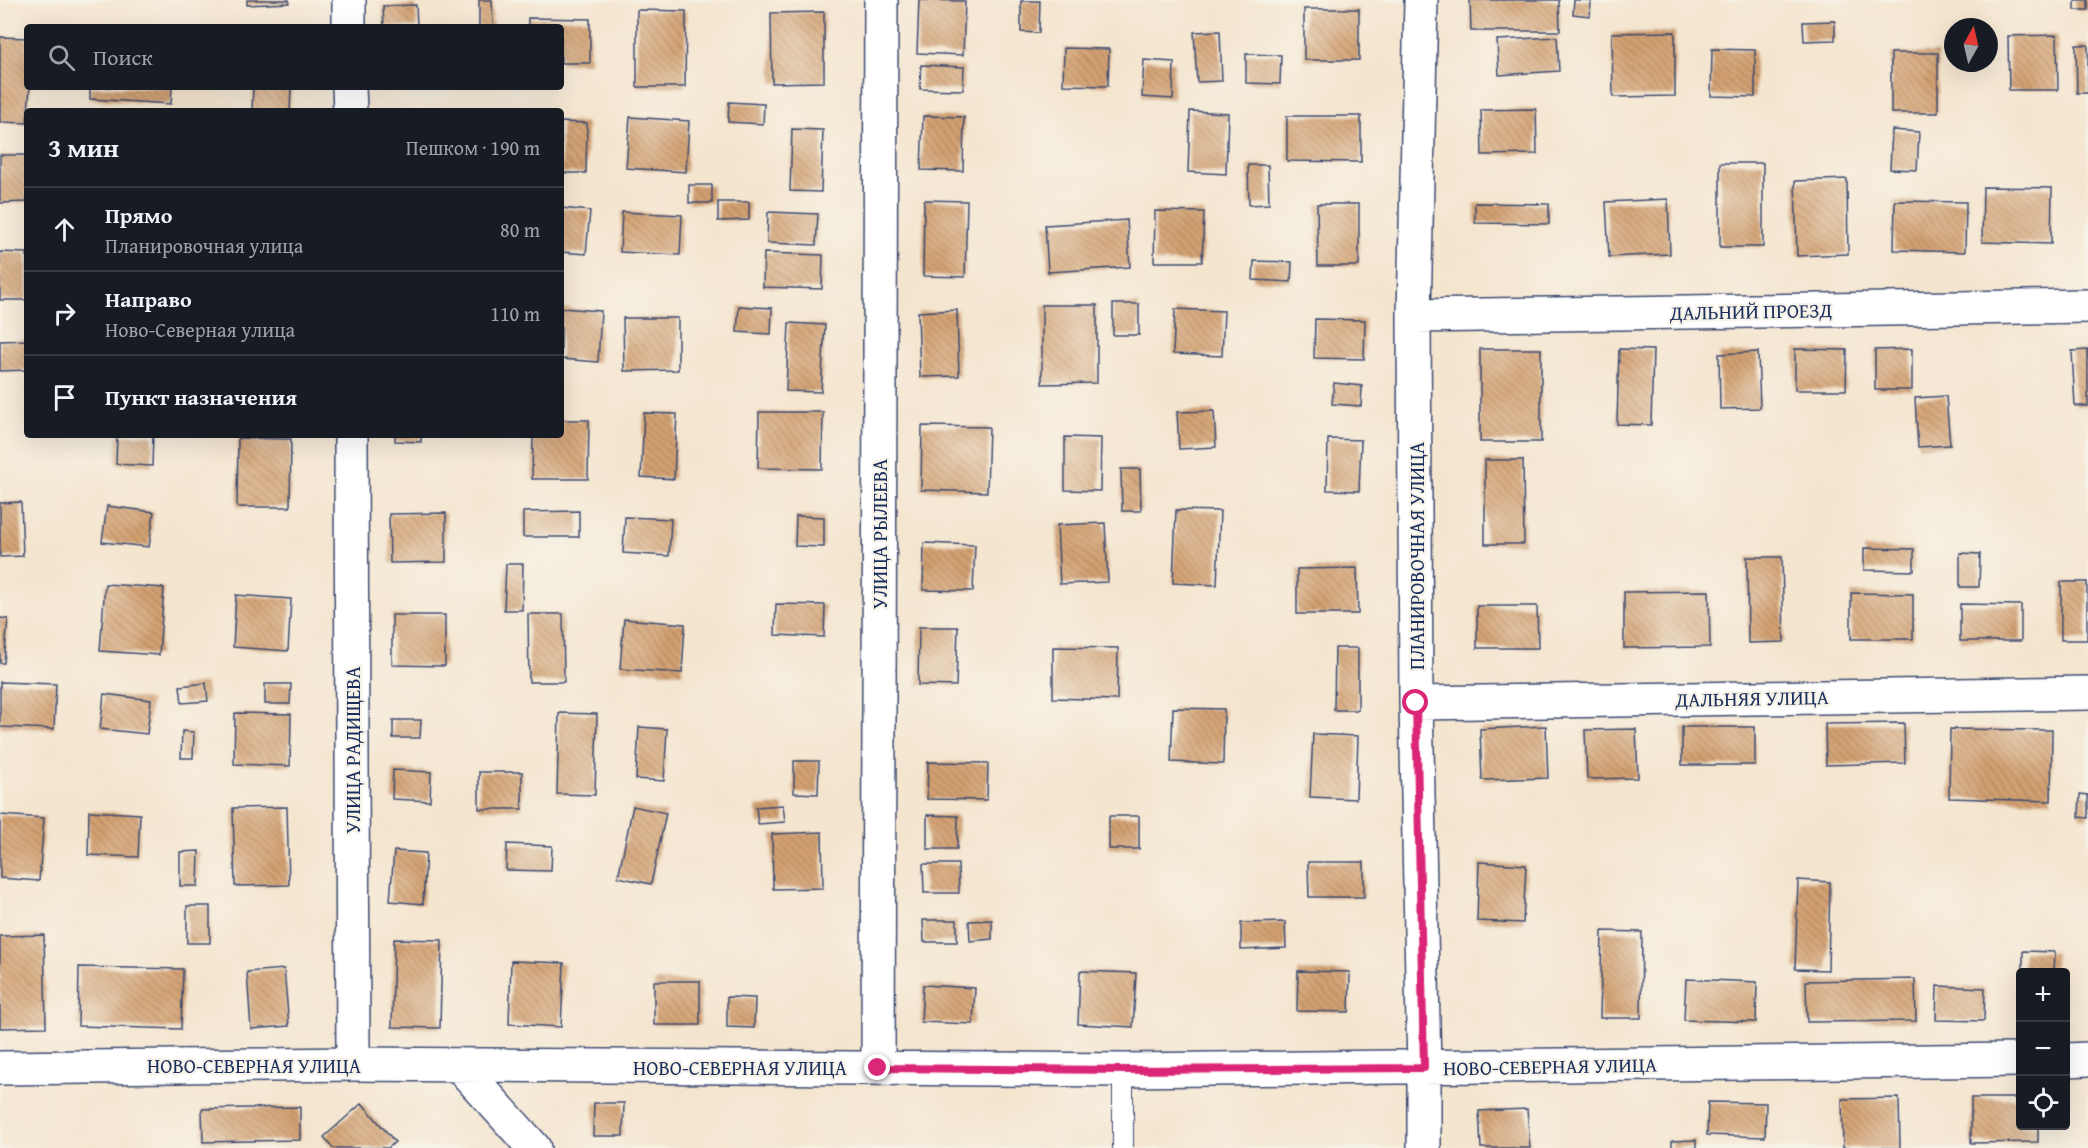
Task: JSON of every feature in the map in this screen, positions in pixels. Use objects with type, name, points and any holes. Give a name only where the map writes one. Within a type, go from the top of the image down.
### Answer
[{"type":"street","points":[[349,0],[349,24]]},
{"type":"street","name":"УЛИЦА РЫЛЕЕВА","points":[[878,1068],[881,0]]},
{"type":"street","name":"ПЛАНИРОВОЧНАЯ УЛИЦА","points":[[1421,0],[1414,316],[1416,703],[1424,1148]]},
{"type":"street","points":[[350,90],[350,108]]},
{"type":"street","name":"ДАЛЬНИЙ ПРОЕЗД","points":[[1414,316],[2088,306]]},
{"type":"street","name":"УЛИЦА РАДИЩЕВА","points":[[351,438],[353,1064]]},
{"type":"street","name":"ДАЛЬНЯЯ УЛИЦА","points":[[1416,703],[2088,693]]},
{"type":"street","points":[[2070,1060],[2088,1059]]},
{"type":"street","name":"НОВО-СЕВЕРНАЯ УЛИЦА","points":[[0,1068],[353,1064],[1124,1070],[2016,1060]]},
{"type":"street","points":[[459,1065],[534,1148]]},
{"type":"lane","points":[[1123,1148],[1124,1070]]},
{"type":"building","points":[[247,0],[289,0],[289,3],[247,5]]},
{"type":"building","points":[[479,0],[492,0],[493,24],[479,24]]},
{"type":"building","points":[[919,0],[965,1],[963,55],[917,53]]},
{"type":"building","points":[[1470,0],[1559,0],[1560,31],[1471,31]]},
{"type":"building","points":[[1574,0],[1591,0],[1590,16],[1573,14]]},
{"type":"building","points":[[2075,0],[2088,0],[2088,10],[2075,10]]},
{"type":"building","points":[[1021,1],[1040,1],[1039,33],[1021,32]]},
{"type":"building","points":[[416,5],[417,24],[384,24],[383,6]]},
{"type":"building","points":[[1304,9],[1359,9],[1359,60],[1304,60]]},
{"type":"building","points":[[637,10],[686,11],[685,87],[637,87]]},
{"type":"building","points":[[824,12],[824,82],[772,83],[771,13]]},
{"type":"building","points":[[528,18],[590,19],[590,63],[564,63],[564,24],[528,24]]},
{"type":"building","points":[[1835,21],[1835,40],[1804,41],[1803,22]]},
{"type":"building","points":[[1220,31],[1222,81],[1197,82],[1194,32]]},
{"type":"building","points":[[1675,32],[1675,96],[1613,97],[1612,33]]},
{"type":"building","points":[[2057,35],[2058,90],[2009,90],[2008,36]]},
{"type":"building","points":[[0,37],[24,38],[24,90],[30,90],[28,108],[24,108],[24,123],[0,122]]},
{"type":"building","points":[[1557,37],[1559,71],[1499,75],[1497,40]]},
{"type":"building","points":[[2076,45],[2088,45],[2088,93],[2077,93]]},
{"type":"building","points":[[1064,48],[1109,49],[1108,86],[1063,85]]},
{"type":"building","points":[[1712,49],[1755,50],[1755,97],[1711,96]]},
{"type":"building","points":[[1891,53],[1938,53],[1938,113],[1891,113]]},
{"type":"building","points":[[1246,54],[1281,55],[1280,84],[1246,83]]},
{"type":"building","points":[[1144,60],[1174,62],[1173,99],[1142,97]]},
{"type":"building","points":[[921,65],[964,67],[963,90],[920,89]]},
{"type":"building","points":[[90,90],[172,90],[171,104],[90,99]]},
{"type":"building","points":[[253,90],[291,90],[290,108],[252,108]]},
{"type":"building","points":[[729,102],[764,104],[763,124],[728,122]]},
{"type":"building","points":[[1536,109],[1537,154],[1482,155],[1481,110]]},
{"type":"building","points":[[1190,111],[1228,113],[1226,174],[1188,172]]},
{"type":"building","points":[[923,116],[964,117],[963,171],[921,170]]},
{"type":"building","points":[[1287,116],[1361,116],[1361,162],[1287,161]]},
{"type":"building","points":[[630,117],[689,121],[686,172],[626,168]]},
{"type":"building","points":[[564,122],[587,123],[586,173],[564,173]]},
{"type":"building","points":[[792,129],[823,130],[821,192],[790,191]]},
{"type":"building","points":[[1892,130],[1919,132],[1917,170],[1890,169]]},
{"type":"building","points":[[0,155],[24,155],[24,202],[0,203]]},
{"type":"building","points":[[1720,163],[1763,163],[1763,247],[1720,247]]},
{"type":"building","points":[[1248,165],[1268,165],[1269,204],[1249,205]]},
{"type":"building","points":[[1847,179],[1848,254],[1797,256],[1795,181]]},
{"type":"building","points":[[689,185],[712,185],[712,203],[689,203]]},
{"type":"building","points":[[1983,187],[2052,188],[2051,244],[1982,242]]},
{"type":"building","points":[[1668,199],[1670,254],[1609,257],[1606,202]]},
{"type":"building","points":[[924,200],[967,201],[965,277],[923,276]]},
{"type":"building","points":[[1895,201],[1966,202],[1965,252],[1894,250]]},
{"type":"building","points":[[718,202],[749,202],[749,220],[718,221]]},
{"type":"building","points":[[1475,203],[1549,204],[1549,224],[1475,223]]},
{"type":"building","points":[[1317,204],[1359,204],[1359,266],[1318,266]]},
{"type":"building","points":[[564,208],[590,211],[586,254],[564,252]]},
{"type":"building","points":[[1155,211],[1204,212],[1202,262],[1154,262]]},
{"type":"building","points":[[622,212],[682,215],[680,255],[620,252]]},
{"type":"building","points":[[768,212],[818,214],[816,245],[767,243]]},
{"type":"building","points":[[1127,220],[1130,267],[1048,272],[1045,225]]},
{"type":"building","points":[[0,252],[24,253],[24,300],[0,300]]},
{"type":"building","points":[[764,253],[823,255],[822,289],[763,287]]},
{"type":"building","points":[[1254,261],[1292,262],[1291,282],[1253,280]]},
{"type":"building","points":[[1113,304],[1139,304],[1139,335],[1113,335]]},
{"type":"building","points":[[1042,305],[1097,305],[1097,383],[1042,384]]},
{"type":"building","points":[[739,306],[772,308],[771,334],[737,332]]},
{"type":"building","points":[[564,308],[601,311],[598,362],[564,359]]},
{"type":"building","points":[[1175,309],[1224,311],[1222,356],[1173,354]]},
{"type":"building","points":[[957,310],[959,376],[920,377],[918,312]]},
{"type":"building","points":[[623,318],[678,318],[678,370],[624,371]]},
{"type":"building","points":[[1315,319],[1365,320],[1364,359],[1314,358]]},
{"type":"building","points":[[789,323],[825,325],[821,392],[786,391]]},
{"type":"building","points":[[24,340],[24,370],[0,371],[0,341]]},
{"type":"building","points":[[1480,349],[1541,349],[1541,442],[1480,442]]},
{"type":"building","points":[[1619,349],[1653,350],[1651,425],[1617,424]]},
{"type":"building","points":[[1795,349],[1847,350],[1846,390],[1795,390]]},
{"type":"building","points":[[1912,349],[1912,390],[1875,390],[1875,350]]},
{"type":"building","points":[[2088,350],[2088,406],[2075,406],[2072,351]]},
{"type":"building","points":[[1758,352],[1760,408],[1720,409],[1719,354]]},
{"type":"building","points":[[1334,383],[1362,386],[1361,406],[1332,404]]},
{"type":"building","points":[[1946,396],[1950,445],[1918,447],[1915,398]]},
{"type":"building","points":[[1214,411],[1216,447],[1179,449],[1177,412]]},
{"type":"building","points":[[759,412],[823,412],[822,469],[758,468]]},
{"type":"building","points":[[644,413],[677,414],[674,479],[641,477]]},
{"type":"building","points":[[564,420],[589,420],[588,479],[532,479],[533,438],[564,438]]},
{"type":"building","points":[[922,426],[989,427],[987,492],[921,490]]},
{"type":"building","points":[[1065,437],[1101,438],[1100,491],[1065,490]]},
{"type":"building","points":[[117,438],[153,438],[152,466],[116,464]]},
{"type":"building","points":[[238,438],[291,439],[290,507],[237,507]]},
{"type":"building","points":[[395,438],[421,438],[421,442],[395,441]]},
{"type":"building","points":[[1328,439],[1361,440],[1359,491],[1327,490]]},
{"type":"building","points":[[1485,460],[1523,460],[1524,544],[1485,544]]},
{"type":"building","points":[[1121,469],[1140,469],[1141,511],[1122,511]]},
{"type":"building","points":[[21,502],[23,556],[0,557],[0,503]]},
{"type":"building","points":[[107,506],[154,512],[149,547],[102,542]]},
{"type":"building","points":[[1176,510],[1220,511],[1217,585],[1173,583]]},
{"type":"building","points":[[579,511],[579,537],[523,537],[523,512]]},
{"type":"building","points":[[446,513],[446,562],[390,563],[389,514]]},
{"type":"building","points":[[796,516],[824,517],[824,547],[795,546]]},
{"type":"building","points":[[625,517],[671,519],[669,556],[623,553]]},
{"type":"building","points":[[1105,523],[1108,582],[1060,584],[1057,525]]},
{"type":"building","points":[[924,543],[975,545],[973,591],[923,590]]},
{"type":"building","points":[[1864,548],[1914,549],[1914,571],[1864,570]]},
{"type":"building","points":[[1960,553],[1980,554],[1979,587],[1960,587]]},
{"type":"building","points":[[1747,557],[1782,557],[1784,642],[1748,643]]},
{"type":"building","points":[[506,564],[523,564],[522,610],[504,610]]},
{"type":"building","points":[[1357,568],[1358,614],[1297,614],[1297,569]]},
{"type":"building","points":[[2061,582],[2087,582],[2087,640],[2061,640]]},
{"type":"building","points":[[105,584],[164,588],[159,655],[100,651]]},
{"type":"building","points":[[1709,591],[1710,647],[1624,648],[1624,592]]},
{"type":"building","points":[[1851,593],[1913,594],[1913,639],[1851,639]]},
{"type":"building","points":[[236,595],[291,599],[288,651],[233,647]]},
{"type":"building","points":[[776,604],[825,605],[824,637],[775,635]]},
{"type":"building","points":[[1960,604],[2021,605],[2021,641],[1960,641]]},
{"type":"building","points":[[1477,606],[1537,606],[1538,648],[1477,648]]},
{"type":"building","points":[[528,614],[563,614],[564,682],[529,682]]},
{"type":"building","points":[[392,615],[445,615],[445,666],[392,665]]},
{"type":"building","points":[[0,618],[8,619],[4,663],[0,663]]},
{"type":"building","points":[[624,619],[685,624],[682,673],[620,669]]},
{"type":"building","points":[[919,627],[958,627],[956,686],[918,685]]},
{"type":"building","points":[[1053,647],[1118,648],[1117,700],[1053,698]]},
{"type":"building","points":[[1335,648],[1358,648],[1358,710],[1334,710]]},
{"type":"building","points":[[0,682],[56,684],[54,729],[0,727]]},
{"type":"building","points":[[206,683],[208,701],[182,703],[180,686]]},
{"type":"building","points":[[265,684],[291,684],[290,704],[265,704]]},
{"type":"building","points":[[104,694],[151,700],[147,734],[100,729]]},
{"type":"building","points":[[1173,708],[1224,709],[1223,764],[1171,762]]},
{"type":"building","points":[[235,713],[291,714],[290,766],[234,764]]},
{"type":"building","points":[[559,713],[597,714],[595,795],[557,794]]},
{"type":"building","points":[[393,720],[421,720],[420,738],[393,738]]},
{"type":"building","points":[[1904,723],[1905,763],[1826,765],[1825,724]]},
{"type":"building","points":[[1546,726],[1548,778],[1482,780],[1480,729]]},
{"type":"building","points":[[639,727],[667,729],[664,781],[636,779]]},
{"type":"building","points":[[1682,727],[1755,727],[1755,765],[1682,765]]},
{"type":"building","points":[[1636,729],[1638,778],[1587,779],[1585,730]]},
{"type":"building","points":[[1950,729],[2052,730],[2051,801],[1949,798]]},
{"type":"building","points":[[182,731],[194,732],[193,758],[181,758]]},
{"type":"building","points":[[1313,734],[1358,736],[1356,799],[1310,797]]},
{"type":"building","points":[[794,761],[819,761],[818,794],[794,793]]},
{"type":"building","points":[[928,762],[988,763],[987,800],[927,799]]},
{"type":"building","points":[[393,770],[431,772],[430,801],[392,799]]},
{"type":"building","points":[[479,772],[522,772],[522,809],[479,809]]},
{"type":"building","points":[[2080,794],[2088,795],[2088,818],[2079,817]]},
{"type":"building","points":[[783,805],[785,822],[758,824],[756,807]]},
{"type":"building","points":[[633,806],[666,813],[651,884],[618,877]]},
{"type":"building","points":[[287,807],[289,885],[235,886],[233,808]]},
{"type":"building","points":[[89,811],[140,814],[138,857],[88,855]]},
{"type":"building","points":[[0,815],[44,818],[39,881],[0,878]]},
{"type":"building","points":[[927,815],[958,816],[957,849],[927,849]]},
{"type":"building","points":[[1109,816],[1139,816],[1139,849],[1109,849]]},
{"type":"building","points":[[822,832],[823,888],[773,889],[772,834]]},
{"type":"building","points":[[507,844],[552,846],[551,871],[506,870]]},
{"type":"building","points":[[199,851],[198,886],[180,886],[180,852]]},
{"type":"building","points":[[394,851],[426,853],[423,904],[390,901]]},
{"type":"building","points":[[1308,862],[1364,862],[1364,897],[1309,897]]},
{"type":"building","points":[[1479,862],[1526,865],[1523,923],[1477,921]]},
{"type":"building","points":[[923,864],[958,864],[959,893],[924,893]]},
{"type":"building","points":[[1798,880],[1830,882],[1828,970],[1795,969]]},
{"type":"building","points":[[187,906],[210,906],[210,943],[187,943]]},
{"type":"building","points":[[923,920],[957,920],[957,942],[924,942]]},
{"type":"building","points":[[992,920],[992,939],[970,941],[969,921]]},
{"type":"building","points":[[1285,922],[1286,948],[1241,950],[1241,923]]},
{"type":"building","points":[[1602,931],[1642,932],[1641,1018],[1600,1018]]},
{"type":"building","points":[[44,935],[46,1027],[0,1028],[0,936]]},
{"type":"building","points":[[394,939],[442,940],[440,1028],[392,1027]]},
{"type":"building","points":[[2023,951],[2055,952],[2054,968],[2023,968]]},
{"type":"building","points":[[511,961],[564,963],[561,1027],[509,1024]]},
{"type":"building","points":[[79,967],[183,969],[181,1029],[78,1026]]},
{"type":"building","points":[[284,969],[289,1026],[251,1029],[247,972]]},
{"type":"building","points":[[1080,971],[1136,973],[1133,1027],[1078,1024]]},
{"type":"building","points":[[1298,971],[1350,972],[1349,1012],[1297,1011]]},
{"type":"building","points":[[1686,979],[1757,982],[1756,1022],[1684,1020]]},
{"type":"building","points":[[1915,979],[1916,1021],[1807,1022],[1806,981]]},
{"type":"building","points":[[654,981],[700,981],[700,1025],[654,1025]]},
{"type":"building","points":[[923,985],[975,988],[973,1024],[921,1022]]},
{"type":"building","points":[[1937,986],[1985,988],[1984,1021],[1936,1020]]},
{"type":"building","points":[[727,997],[755,998],[754,1028],[727,1027]]},
{"type":"building","points":[[1899,1098],[1900,1148],[1843,1148],[1842,1099]]},
{"type":"building","points":[[1971,1098],[2016,1098],[2016,1130],[2038,1130],[2038,1142],[1971,1143]]},
{"type":"building","points":[[1708,1102],[1766,1103],[1765,1137],[1707,1135]]},
{"type":"building","points":[[362,1103],[395,1142],[388,1148],[333,1148],[324,1137]]},
{"type":"building","points":[[594,1103],[624,1103],[623,1136],[593,1136]]},
{"type":"building","points":[[300,1107],[300,1140],[203,1142],[202,1109]]},
{"type":"building","points":[[1527,1109],[1530,1148],[1481,1148],[1479,1111]]},
{"type":"building","points":[[1696,1140],[1696,1148],[1672,1148],[1672,1141]]},
{"type":"route","points":[[878,1068],[1124,1070],[1424,1068],[1416,703]]}]
